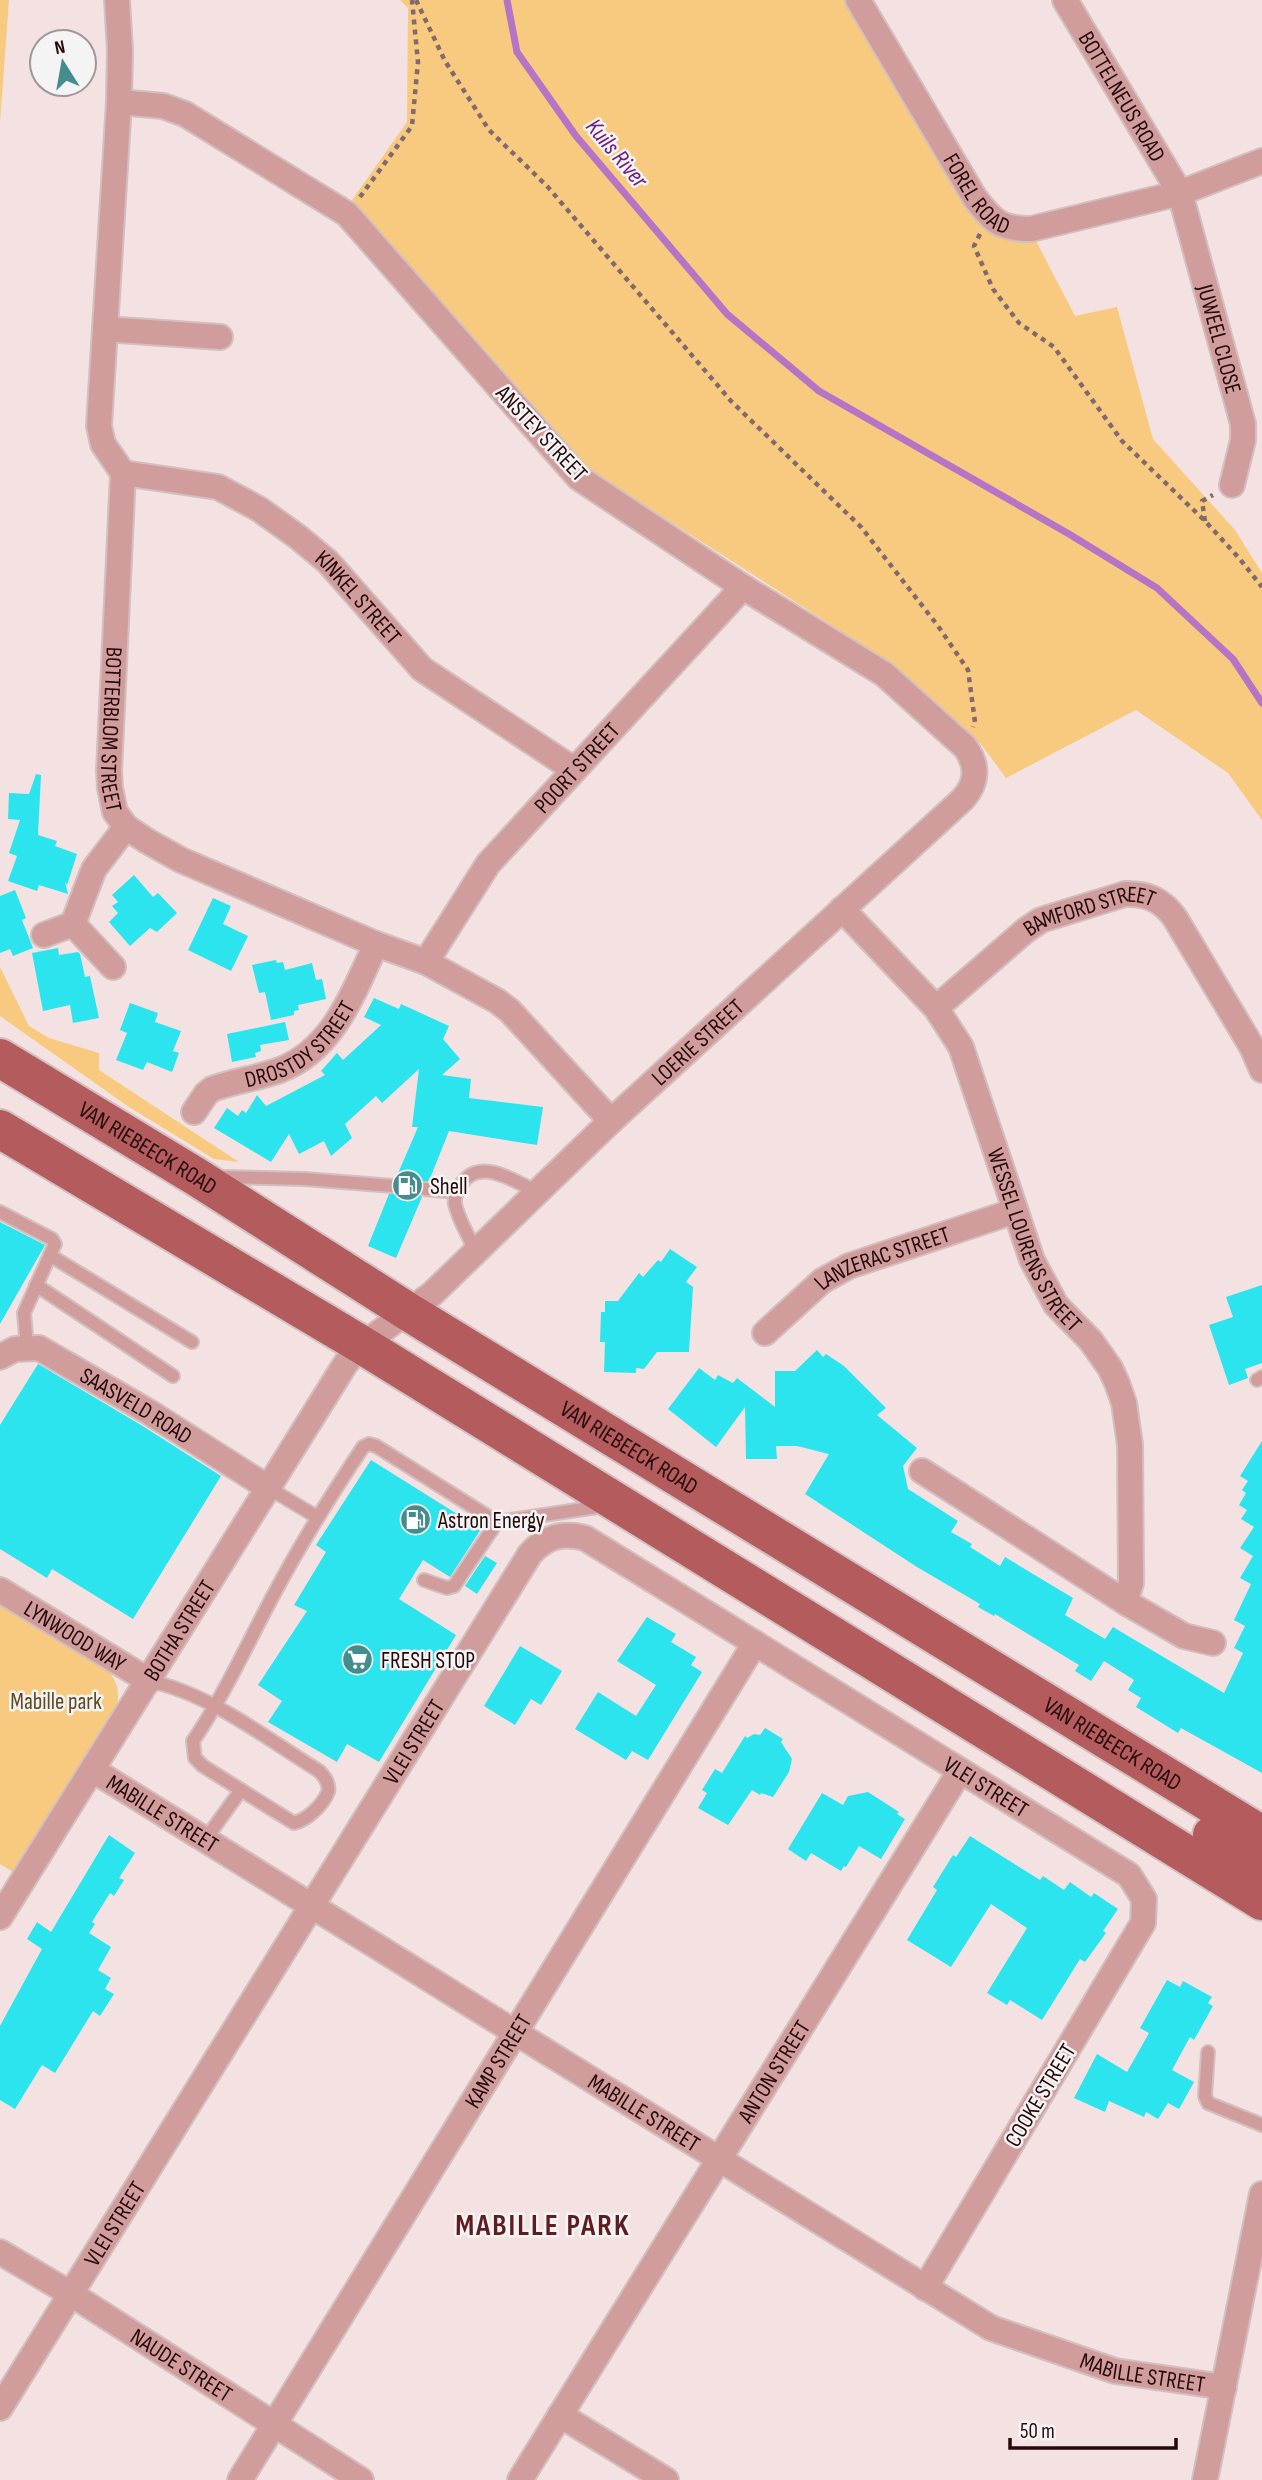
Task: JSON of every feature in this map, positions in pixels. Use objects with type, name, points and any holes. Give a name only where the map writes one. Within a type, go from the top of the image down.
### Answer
[{"type":"main road","name":"VAN RIEBEECK ROAD","points":[[0,1058],[1262,1835]]},
{"type":"main road","points":[[0,1129],[362,1345],[1262,1900]]},
{"type":"main road","points":[[1094,1734],[1119,1764],[1188,1820],[1262,1864]]},
{"type":"street","points":[[117,0],[119,102],[99,426],[103,444],[123,473]]},
{"type":"street","name":"FOREL ROAD","points":[[859,0],[975,198],[1001,226],[1031,229],[1180,193],[1262,161]]},
{"type":"street","name":"BOTTELNEUS ROAD","points":[[1065,0],[1180,193]]},
{"type":"street","name":"ANSTEY STREET","points":[[119,102],[163,106],[185,114],[347,214],[579,478],[743,587],[884,674],[970,757]]},
{"type":"street","name":"JUWEEL CLOSE","points":[[1180,193],[1243,424],[1233,485]]},
{"type":"street","points":[[105,328],[220,337]]},
{"type":"street","name":"KINKEL STREET","points":[[123,473],[218,487],[259,509],[299,537],[328,562],[422,669],[573,769]]},
{"type":"street","name":"BOTTERBLOM STREET","points":[[123,473],[109,771],[116,812],[126,827],[181,860],[376,944],[426,962],[497,1001],[510,1011],[611,1121]]},
{"type":"street","name":"POORT STREET","points":[[426,962],[488,864],[743,587]]},
{"type":"street","name":"LOERIE STREET","points":[[362,1345],[432,1294],[611,1121],[963,799],[973,784],[970,757]]},
{"type":"street","points":[[44,935],[73,924],[94,869],[126,827]]},
{"type":"street","name":"BAMFORD STREET","points":[[936,1008],[1041,920],[1125,894],[1137,893],[1158,901],[1175,918],[1252,1047],[1262,1070]]},
{"type":"street","name":"WESSEL LOURENS STREET","points":[[842,909],[936,1008],[961,1047],[1032,1260],[1044,1286],[1056,1305],[1101,1354],[1117,1383],[1124,1403],[1130,1445],[1131,1583],[1125,1602]]},
{"type":"street","points":[[73,924],[113,967]]},
{"type":"street","name":"DROSTDY STREET","points":[[194,1112],[212,1089],[284,1068],[318,1044],[338,1022],[376,944]]},
{"type":"street","name":"LANZERAC STREET","points":[[765,1333],[822,1281],[849,1266],[1015,1211]]},
{"type":"street","name":"BOTHA STREET","points":[[0,1917],[346,1363],[362,1345]]},
{"type":"street","points":[[0,1357],[15,1349],[27,1347]]},
{"type":"street","name":"SAASVELD ROAD","points":[[27,1347],[38,1348],[50,1354],[149,1412],[267,1488]]},
{"type":"street","points":[[922,1471],[1125,1602],[1184,1636],[1213,1643]]},
{"type":"street","name":"VLEI STREET","points":[[0,2408],[530,1554],[544,1541],[563,1535],[585,1538],[1129,1875],[1144,1899]]},
{"type":"street","name":"LYNWOOD WAY","points":[[0,1590],[149,1681]]},
{"type":"street","name":"KAMP STREET","points":[[240,2480],[755,1643]]},
{"type":"street","name":"MABILLE STREET","points":[[93,1770],[991,2328],[1115,2371],[1224,2387]]},
{"type":"street","name":"ANTON STREET","points":[[520,2480],[960,1771]]},
{"type":"street","name":"COOKE STREET","points":[[925,2288],[1143,1923],[1144,1899]]},
{"type":"street","points":[[1205,2480],[1262,2194]]},
{"type":"street","name":"NAUDE STREET","points":[[0,2252],[71,2294],[361,2480]]},
{"type":"street","points":[[560,2415],[666,2480]]},
{"type":"lane","points":[[475,1251],[455,1204],[456,1192],[466,1178],[479,1172],[493,1171],[537,1192]]},
{"type":"lane","points":[[195,1177],[305,1179],[393,1186]]},
{"type":"lane","points":[[425,1189],[456,1192]]},
{"type":"lane","points":[[0,1212],[51,1239],[55,1247],[24,1313],[27,1347]]},
{"type":"lane","points":[[51,1256],[192,1342]]},
{"type":"lane","points":[[36,1285],[173,1376]]},
{"type":"lane","points":[[149,1681],[183,1690],[216,1707],[319,1770],[327,1782],[328,1791],[310,1816],[294,1823],[203,1766],[192,1751],[193,1741],[216,1707],[317,1517],[363,1447],[369,1444],[376,1446],[497,1521],[618,1503]]},
{"type":"lane","points":[[267,1488],[317,1517]]},
{"type":"lane","points":[[424,1580],[447,1588],[454,1586],[497,1521]]},
{"type":"lane","points":[[205,1840],[241,1790]]},
{"type":"lane","points":[[1208,2052],[1205,2096],[1208,2103],[1262,2125]]},
{"type":"path","points":[[347,214],[412,126],[418,62],[414,0]]},
{"type":"path","points":[[414,0],[445,61],[489,130],[547,186],[731,401],[861,527],[938,625],[968,670],[975,722],[970,757]]},
{"type":"path","points":[[992,218],[974,246],[993,289],[1019,323],[1054,347],[1122,441],[1222,540],[1262,587]]},
{"type":"green space","points":[[0,0],[9,0],[0,123]]},
{"type":"green space","points":[[400,0],[846,0],[977,219],[1035,239],[1075,316],[1117,307],[1153,439],[1235,530],[1262,573],[1262,820],[1228,773],[1136,710],[1006,778],[980,743],[892,664],[587,466],[352,200],[407,122],[408,8]]},
{"type":"green space","points":[[0,967],[29,1026],[49,1038],[99,1053],[99,1070],[239,1162],[214,1159],[129,1107],[0,1016]]},
{"type":"green space","name":"Mabille park","points":[[0,1604],[107,1669],[114,1679],[118,1694],[115,1712],[13,1872],[0,1864]]},
{"type":"building","points":[[36,774],[41,775],[38,835],[57,841],[55,846],[77,854],[67,885],[65,882],[68,894],[39,885],[37,891],[8,881],[17,856],[9,853],[20,820],[8,819],[9,793],[29,794]]},
{"type":"building","points":[[134,875],[153,897],[158,893],[177,913],[157,932],[150,928],[130,946],[109,922],[118,913],[112,906],[118,902],[112,895]]},
{"type":"building","points":[[15,890],[26,918],[22,920],[33,948],[13,956],[10,949],[0,953],[0,896]]},
{"type":"building","points":[[213,898],[231,906],[223,924],[248,936],[231,971],[188,950]]},
{"type":"building","points":[[58,948],[59,955],[80,954],[85,977],[90,976],[99,1018],[73,1023],[70,1005],[43,1011],[32,953]]},
{"type":"building","points":[[276,960],[277,963],[283,962],[285,970],[312,963],[316,980],[322,979],[326,999],[298,1005],[299,1010],[294,1011],[294,1015],[271,1020],[265,992],[259,993],[252,965]]},
{"type":"building","points":[[374,998],[399,1009],[401,1004],[449,1026],[443,1039],[460,1059],[442,1075],[471,1079],[469,1098],[543,1107],[537,1145],[449,1131],[429,1181],[422,1181],[418,1185],[417,1192],[422,1197],[396,1258],[368,1246],[389,1194],[397,1194],[402,1187],[396,1178],[418,1127],[412,1127],[419,1069],[382,1103],[376,1096],[345,1124],[352,1138],[331,1156],[324,1141],[299,1154],[289,1134],[271,1162],[214,1128],[227,1108],[238,1116],[242,1110],[246,1113],[257,1095],[266,1106],[325,1075],[321,1071],[337,1053],[343,1060],[381,1025],[364,1017]]},
{"type":"building","points":[[130,1003],[158,1013],[155,1022],[181,1031],[173,1051],[179,1053],[172,1072],[147,1062],[143,1070],[116,1060],[127,1033],[120,1030]]},
{"type":"building","points":[[285,1022],[289,1040],[260,1045],[261,1051],[255,1053],[256,1057],[232,1062],[227,1034]]},
{"type":"building","points":[[0,1222],[45,1245],[0,1324]]},
{"type":"building","points":[[670,1249],[697,1267],[686,1282],[693,1287],[689,1352],[657,1352],[644,1369],[636,1368],[636,1373],[604,1372],[605,1342],[600,1342],[601,1312],[605,1312],[605,1301],[618,1301],[639,1273],[643,1277],[658,1260],[661,1262]]},
{"type":"building","points":[[1262,1285],[1262,1363],[1245,1369],[1248,1378],[1229,1385],[1209,1325],[1233,1317],[1226,1297]]},
{"type":"building","points":[[817,1350],[823,1357],[826,1354],[844,1366],[886,1408],[877,1415],[917,1448],[903,1466],[908,1489],[958,1521],[951,1532],[972,1544],[970,1547],[1000,1566],[1005,1557],[1073,1598],[1065,1615],[1105,1639],[1113,1627],[1224,1693],[1243,1653],[1234,1648],[1245,1626],[1234,1620],[1251,1584],[1240,1578],[1253,1556],[1240,1548],[1254,1527],[1241,1519],[1247,1510],[1239,1505],[1246,1493],[1242,1490],[1248,1481],[1240,1476],[1262,1441],[1262,1773],[1181,1728],[1178,1733],[1136,1707],[1141,1698],[1128,1690],[1134,1680],[1104,1661],[1091,1681],[1075,1671],[1079,1665],[995,1614],[994,1616],[978,1607],[980,1604],[917,1567],[805,1494],[829,1454],[797,1446],[776,1446],[777,1459],[746,1459],[745,1407],[716,1447],[668,1409],[699,1368],[715,1380],[718,1375],[733,1383],[737,1378],[775,1407],[775,1371],[795,1371]]},
{"type":"building","points":[[38,1364],[221,1476],[133,1619],[52,1569],[47,1578],[0,1549],[0,1425]]},
{"type":"building","name":"FRESH STOP","points":[[371,1460],[481,1529],[450,1577],[423,1560],[399,1599],[456,1635],[379,1762],[347,1744],[337,1762],[268,1722],[282,1701],[258,1685],[307,1611],[294,1605],[326,1552],[316,1545]]},
{"type":"building","points":[[485,1556],[497,1563],[477,1594],[465,1586]]},
{"type":"building","points":[[647,1617],[676,1634],[671,1642],[696,1657],[691,1665],[702,1672],[648,1760],[632,1751],[626,1760],[575,1729],[598,1692],[636,1716],[656,1685],[617,1661]]},
{"type":"building","points":[[520,1646],[562,1671],[541,1705],[531,1699],[515,1725],[484,1706]]},
{"type":"building","points":[[765,1728],[783,1739],[781,1742],[792,1759],[789,1772],[773,1797],[761,1793],[760,1795],[752,1790],[728,1825],[698,1808],[707,1793],[702,1790],[715,1769],[722,1773],[745,1736],[747,1738],[754,1734],[760,1735]]},
{"type":"building","points":[[868,1792],[899,1812],[897,1814],[905,1819],[881,1859],[859,1846],[841,1871],[811,1853],[806,1861],[788,1849],[822,1793],[843,1805],[848,1796]]},
{"type":"building","points":[[109,1835],[135,1853],[119,1878],[124,1880],[114,1896],[110,1893],[92,1922],[95,1924],[89,1933],[111,1947],[98,1970],[111,1978],[105,1989],[114,1994],[100,2016],[93,2011],[55,2073],[42,2065],[15,2109],[0,2100],[0,2026],[42,1949],[27,1939],[37,1922],[51,1932]]},
{"type":"building","points":[[970,1836],[1040,1880],[1043,1876],[1064,1890],[1070,1882],[1091,1897],[1094,1893],[1118,1909],[1103,1931],[1106,1933],[1085,1962],[1080,1959],[1042,2020],[1010,2000],[1007,2005],[987,1993],[1027,1928],[991,1904],[951,1967],[907,1940],[937,1890],[933,1887],[953,1855],[956,1857]]},
{"type":"building","points":[[1167,1980],[1180,1987],[1183,1981],[1212,1997],[1208,2003],[1213,2006],[1194,2040],[1190,2037],[1172,2070],[1194,2082],[1179,2109],[1168,2103],[1158,2119],[1146,2112],[1144,2117],[1109,2101],[1105,2112],[1074,2098],[1097,2054],[1127,2072],[1149,2033],[1140,2028]]},
{"type":"waterway","name":"Kuils River","points":[[507,0],[517,52],[576,136],[727,314],[819,391],[1069,534],[1157,588],[1233,659],[1262,703]]},
{"type":"place","name":"Shell","points":[[407,1186]]},
{"type":"place","name":"Astron Energy","points":[[415,1520]]},
{"type":"place","name":"FRESH STOP","points":[[358,1660]]},
{"type":"district","name":"MABILLE PARK","points":[[543,2225]]}]
